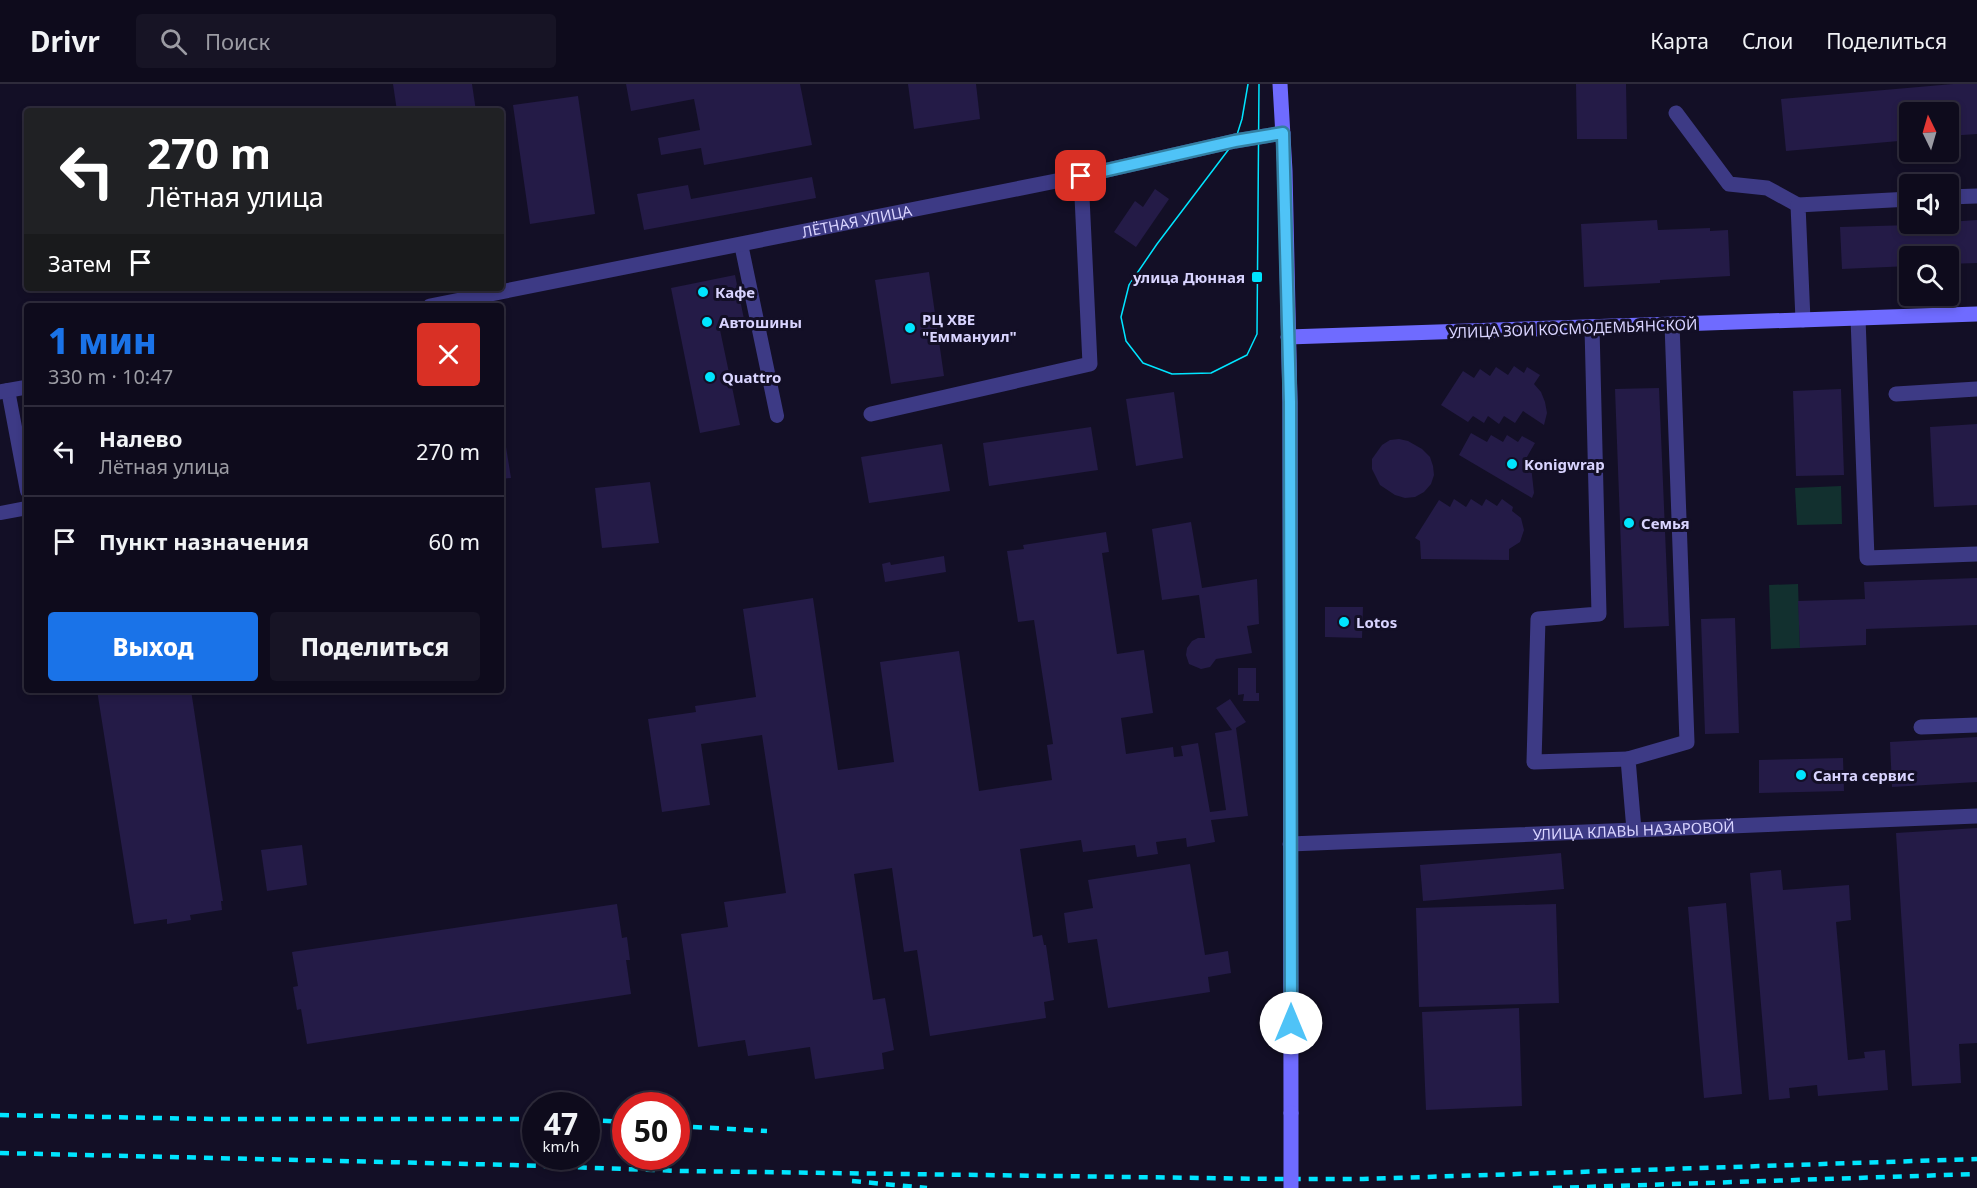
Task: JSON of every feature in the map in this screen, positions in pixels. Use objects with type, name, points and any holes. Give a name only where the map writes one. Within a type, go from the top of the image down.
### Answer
[{"type":"main road","points":[[1280,84],[1290,402],[1291,1188]]},
{"type":"main road","name":"УЛИЦА ЗОИ КОСМОДЕМЬЯНСКОЙ","points":[[1288,337],[1977,314]]},
{"type":"street","points":[[1676,113],[1729,184],[1767,188],[1798,205],[1899,200]]},
{"type":"street","name":"ЛЁТНАЯ УЛИЦА","points":[[445,303],[1081,176],[1235,141],[1283,133]]},
{"type":"street","points":[[871,414],[1090,364],[1081,176]]},
{"type":"street","points":[[1959,197],[1977,196]]},
{"type":"street","points":[[1798,205],[1803,320]]},
{"type":"street","points":[[1858,318],[1867,558],[1977,554]]},
{"type":"street","points":[[1592,327],[1599,614],[1538,619],[1534,762],[1628,759],[1687,742],[1672,324]]},
{"type":"street","points":[[4,391],[24,388]]},
{"type":"street","points":[[1896,394],[1977,388]]},
{"type":"street","points":[[1921,727],[1977,726]]},
{"type":"street","points":[[1628,759],[1634,830]]},
{"type":"street","name":"УЛИЦА КЛАВЫ НАЗАРОВОЙ","points":[[1290,844],[1977,816]]},
{"type":"lane","points":[[741,244],[777,416]]},
{"type":"lane","points":[[4,391],[24,478]]},
{"type":"lane","points":[[0,513],[24,509]]},
{"type":"green space","points":[[1841,486],[1842,524],[1797,525],[1795,488]]},
{"type":"green space","points":[[1798,584],[1800,648],[1771,649],[1769,585]]},
{"type":"building","points":[[393,84],[472,84],[476,108],[397,108]]},
{"type":"building","points":[[626,84],[800,84],[812,145],[704,165],[701,148],[661,155],[658,138],[700,130],[694,99],[631,111]]},
{"type":"building","points":[[908,84],[976,84],[980,119],[914,129]]},
{"type":"building","points":[[1576,84],[1626,84],[1627,139],[1577,139]]},
{"type":"building","points":[[1953,84],[1977,84],[1977,134],[1959,135],[1959,102],[1899,102],[1899,141],[1786,151],[1781,99]]},
{"type":"building","points":[[578,96],[595,214],[530,224],[513,105]]},
{"type":"building","points":[[812,177],[816,198],[644,230],[637,194],[688,185],[691,199]]},
{"type":"building","points":[[1155,189],[1169,199],[1136,247],[1114,232],[1135,201],[1143,207]]},
{"type":"building","points":[[1657,220],[1658,230],[1710,228],[1710,231],[1728,230],[1730,276],[1584,287],[1581,224]]},
{"type":"building","points":[[1977,220],[1977,263],[1959,264],[1959,246],[1899,246],[1899,266],[1842,269],[1840,227],[1899,225],[1899,234],[1959,234],[1959,221]]},
{"type":"building","name":"РЦ ХВЕ \"Еммануил\"","points":[[929,272],[944,376],[891,384],[875,280]]},
{"type":"building","name":"Quattro","points":[[735,275],[745,324],[720,330],[740,425],[700,433],[671,288]]},
{"type":"building","points":[[1514,366],[1524,373],[1527,367],[1540,375],[1534,384],[1541,392],[1545,402],[1547,413],[1544,425],[1523,411],[1515,423],[1504,416],[1499,424],[1488,416],[1484,423],[1473,416],[1468,422],[1441,405],[1463,371],[1474,378],[1480,369],[1490,376],[1496,367],[1508,375]]},
{"type":"building","points":[[1659,388],[1669,626],[1624,628],[1615,389]]},
{"type":"building","points":[[1841,389],[1844,475],[1796,476],[1793,391]]},
{"type":"building","points":[[1174,392],[1183,458],[1136,466],[1126,399]]},
{"type":"building","points":[[1977,424],[1977,505],[1934,507],[1930,427]]},
{"type":"building","points":[[1091,427],[1098,470],[989,486],[983,443]]},
{"type":"building","points":[[1471,433],[1487,442],[1491,435],[1503,442],[1507,435],[1518,442],[1522,436],[1535,443],[1524,462],[1531,466],[1534,493],[1532,498],[1459,455]]},
{"type":"building","points":[[504,435],[511,478],[504,479]]},
{"type":"building","points":[[1399,439],[1422,449],[1430,457],[1433,466],[1434,475],[1431,484],[1415,497],[1405,498],[1395,495],[1380,485],[1372,469],[1372,459],[1382,445],[1390,440]]},
{"type":"building","points":[[942,444],[950,491],[869,503],[861,457]]},
{"type":"building","points":[[650,482],[659,543],[602,548],[595,488]]},
{"type":"building","points":[[1454,499],[1466,507],[1471,499],[1482,506],[1486,499],[1497,506],[1502,499],[1513,507],[1512,511],[1521,518],[1524,530],[1520,542],[1509,549],[1509,560],[1421,559],[1420,541],[1415,538],[1439,500],[1450,507]]},
{"type":"building","points":[[1191,522],[1202,588],[1257,579],[1259,624],[1247,626],[1252,653],[1216,659],[1210,667],[1201,669],[1189,664],[1186,655],[1187,648],[1192,641],[1205,638],[1199,595],[1162,600],[1152,529]]},
{"type":"building","points":[[1106,532],[1109,552],[1102,553],[1117,654],[1144,650],[1153,713],[1121,718],[1126,754],[1173,747],[1174,757],[1183,756],[1181,746],[1198,743],[1210,812],[1226,810],[1215,733],[1232,730],[1216,708],[1230,699],[1246,722],[1236,728],[1248,816],[1211,820],[1215,842],[1187,847],[1186,838],[1156,842],[1158,854],[1137,857],[1135,845],[1083,852],[1081,840],[1020,849],[1033,937],[1042,935],[1044,945],[1046,945],[1054,1000],[1044,1002],[1046,1018],[930,1036],[917,950],[904,952],[892,868],[854,874],[873,1000],[885,998],[894,1050],[882,1053],[884,1069],[815,1079],[810,1047],[748,1056],[745,1040],[698,1047],[681,934],[728,927],[724,902],[786,893],[762,735],[701,744],[710,805],[662,812],[648,719],[696,712],[695,706],[756,697],[743,609],[813,598],[838,770],[894,762],[880,662],[959,651],[979,791],[1052,780],[1047,745],[1053,744],[1034,620],[1018,622],[1007,551],[1024,549],[1023,545]]},
{"type":"building","points":[[944,556],[946,572],[885,582],[882,564],[890,562],[891,565]]},
{"type":"building","points":[[1977,578],[1977,625],[1866,629],[1866,645],[1800,648],[1798,601],[1865,599],[1864,582]]},
{"type":"building","name":"Lotos","points":[[1325,607],[1363,607],[1362,638],[1325,637]]},
{"type":"building","points":[[1735,618],[1739,733],[1705,734],[1701,619]]},
{"type":"building","points":[[1238,668],[1256,668],[1256,693],[1259,693],[1259,701],[1243,701],[1244,694],[1238,695]]},
{"type":"building","points":[[97,693],[191,693],[223,901],[221,901],[222,910],[190,915],[191,920],[167,924],[167,919],[134,924]]},
{"type":"building","points":[[1977,737],[1977,782],[1892,787],[1890,742]]},
{"type":"building","name":"Санта сервис","points":[[1843,758],[1844,791],[1759,793],[1759,760]]},
{"type":"building","points":[[1977,828],[1977,1043],[1959,1044],[1961,1083],[1912,1086],[1896,833]]},
{"type":"building","points":[[302,845],[307,885],[267,891],[261,850]]},
{"type":"building","points":[[1561,853],[1564,889],[1423,901],[1420,865]]},
{"type":"building","points":[[1190,864],[1205,955],[1228,951],[1231,973],[1208,977],[1210,992],[1108,1008],[1097,939],[1068,943],[1064,913],[1093,908],[1088,880]]},
{"type":"building","points":[[1781,870],[1783,890],[1849,885],[1851,920],[1836,922],[1848,1060],[1865,1058],[1864,1052],[1885,1050],[1888,1090],[1818,1096],[1817,1085],[1789,1088],[1790,1098],[1769,1100],[1750,873]]},
{"type":"building","points":[[1726,903],[1742,1094],[1704,1098],[1688,907]]},
{"type":"building","points":[[617,904],[622,938],[627,937],[630,960],[626,960],[631,994],[307,1044],[301,1009],[297,1010],[293,987],[298,986],[292,952]]},
{"type":"building","points":[[1556,904],[1559,1003],[1419,1007],[1416,908]]},
{"type":"building","points":[[1519,1008],[1522,1106],[1426,1110],[1422,1012]]},
{"type":"tram line","points":[[1248,84],[1242,119],[1235,141],[1129,285],[1121,317],[1126,341],[1143,363],[1172,374],[1211,373],[1247,355],[1257,334],[1259,84]]},
{"type":"railway","points":[[0,1115],[211,1119],[522,1119]]},
{"type":"railway","points":[[600,1121],[612,1121]]},
{"type":"railway","points":[[690,1127],[767,1131]]},
{"type":"railway","points":[[0,1153],[681,1171],[1277,1179],[1363,1179],[1977,1159]]},
{"type":"railway","points":[[1553,1188],[1977,1174]]},
{"type":"railway","points":[[852,1181],[927,1188]]},
{"type":"place","name":"улица Дюнная","points":[[1257,277]]},
{"type":"place","name":"Кафе","points":[[703,292]]},
{"type":"place","name":"Автошины","points":[[707,322]]},
{"type":"place","name":"РЦ ХВЕ \"Еммануил\"","points":[[910,328]]},
{"type":"place","name":"Quattro","points":[[710,377]]},
{"type":"place","name":"Konigwrap","points":[[1512,464]]},
{"type":"place","name":"Семья","points":[[1629,523]]},
{"type":"place","name":"Lotos","points":[[1344,622]]},
{"type":"place","name":"Санта сервис","points":[[1801,775]]},
{"type":"route","points":[[1081,176],[1235,141],[1283,133],[1290,402],[1291,1023]]}]
